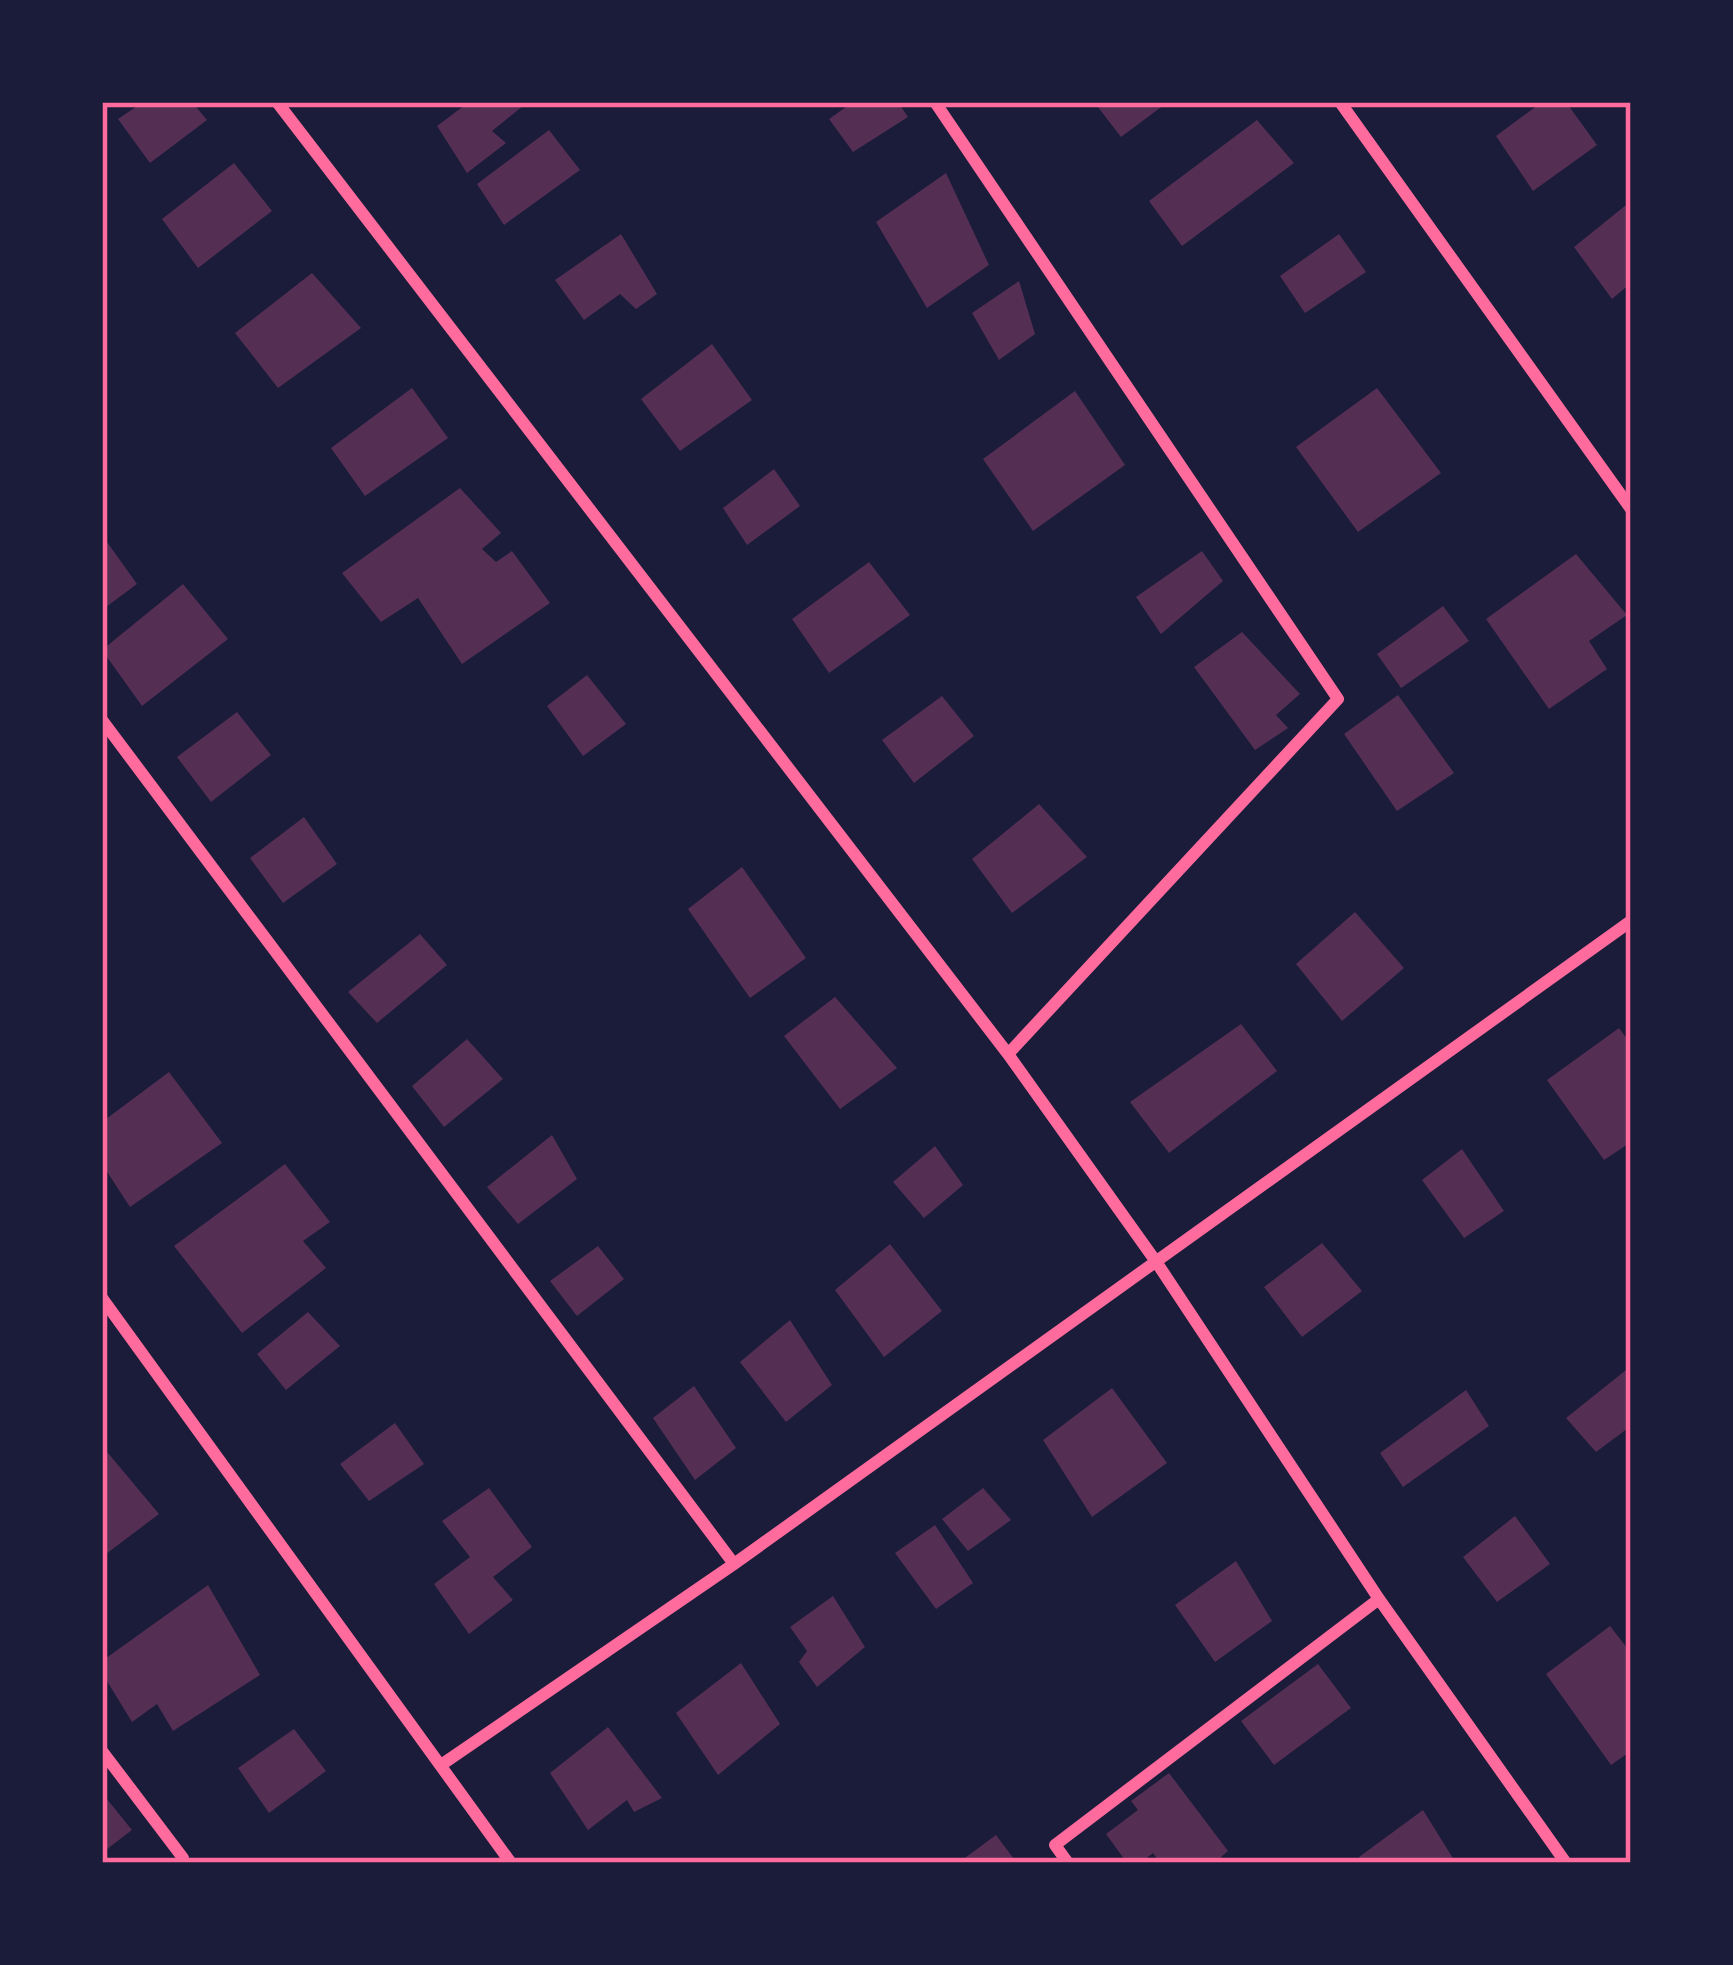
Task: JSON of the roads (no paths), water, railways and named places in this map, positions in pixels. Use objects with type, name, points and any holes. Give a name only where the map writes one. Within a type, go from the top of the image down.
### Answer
[{"type":"street","points":[[277,102],[1008,1054],[1157,1263],[1378,1599],[1566,1863]]},
{"type":"street","points":[[935,102],[1339,699],[1008,1054]]},
{"type":"street","points":[[1340,102],[1631,509]]},
{"type":"street","points":[[102,720],[734,1564]]},
{"type":"street","points":[[441,1766],[734,1564],[1631,921]]},
{"type":"street","points":[[102,1298],[511,1863]]},
{"type":"street","points":[[1068,1863],[1055,1845],[1378,1599]]},
{"type":"street","points":[[102,1751],[182,1863]]}]
